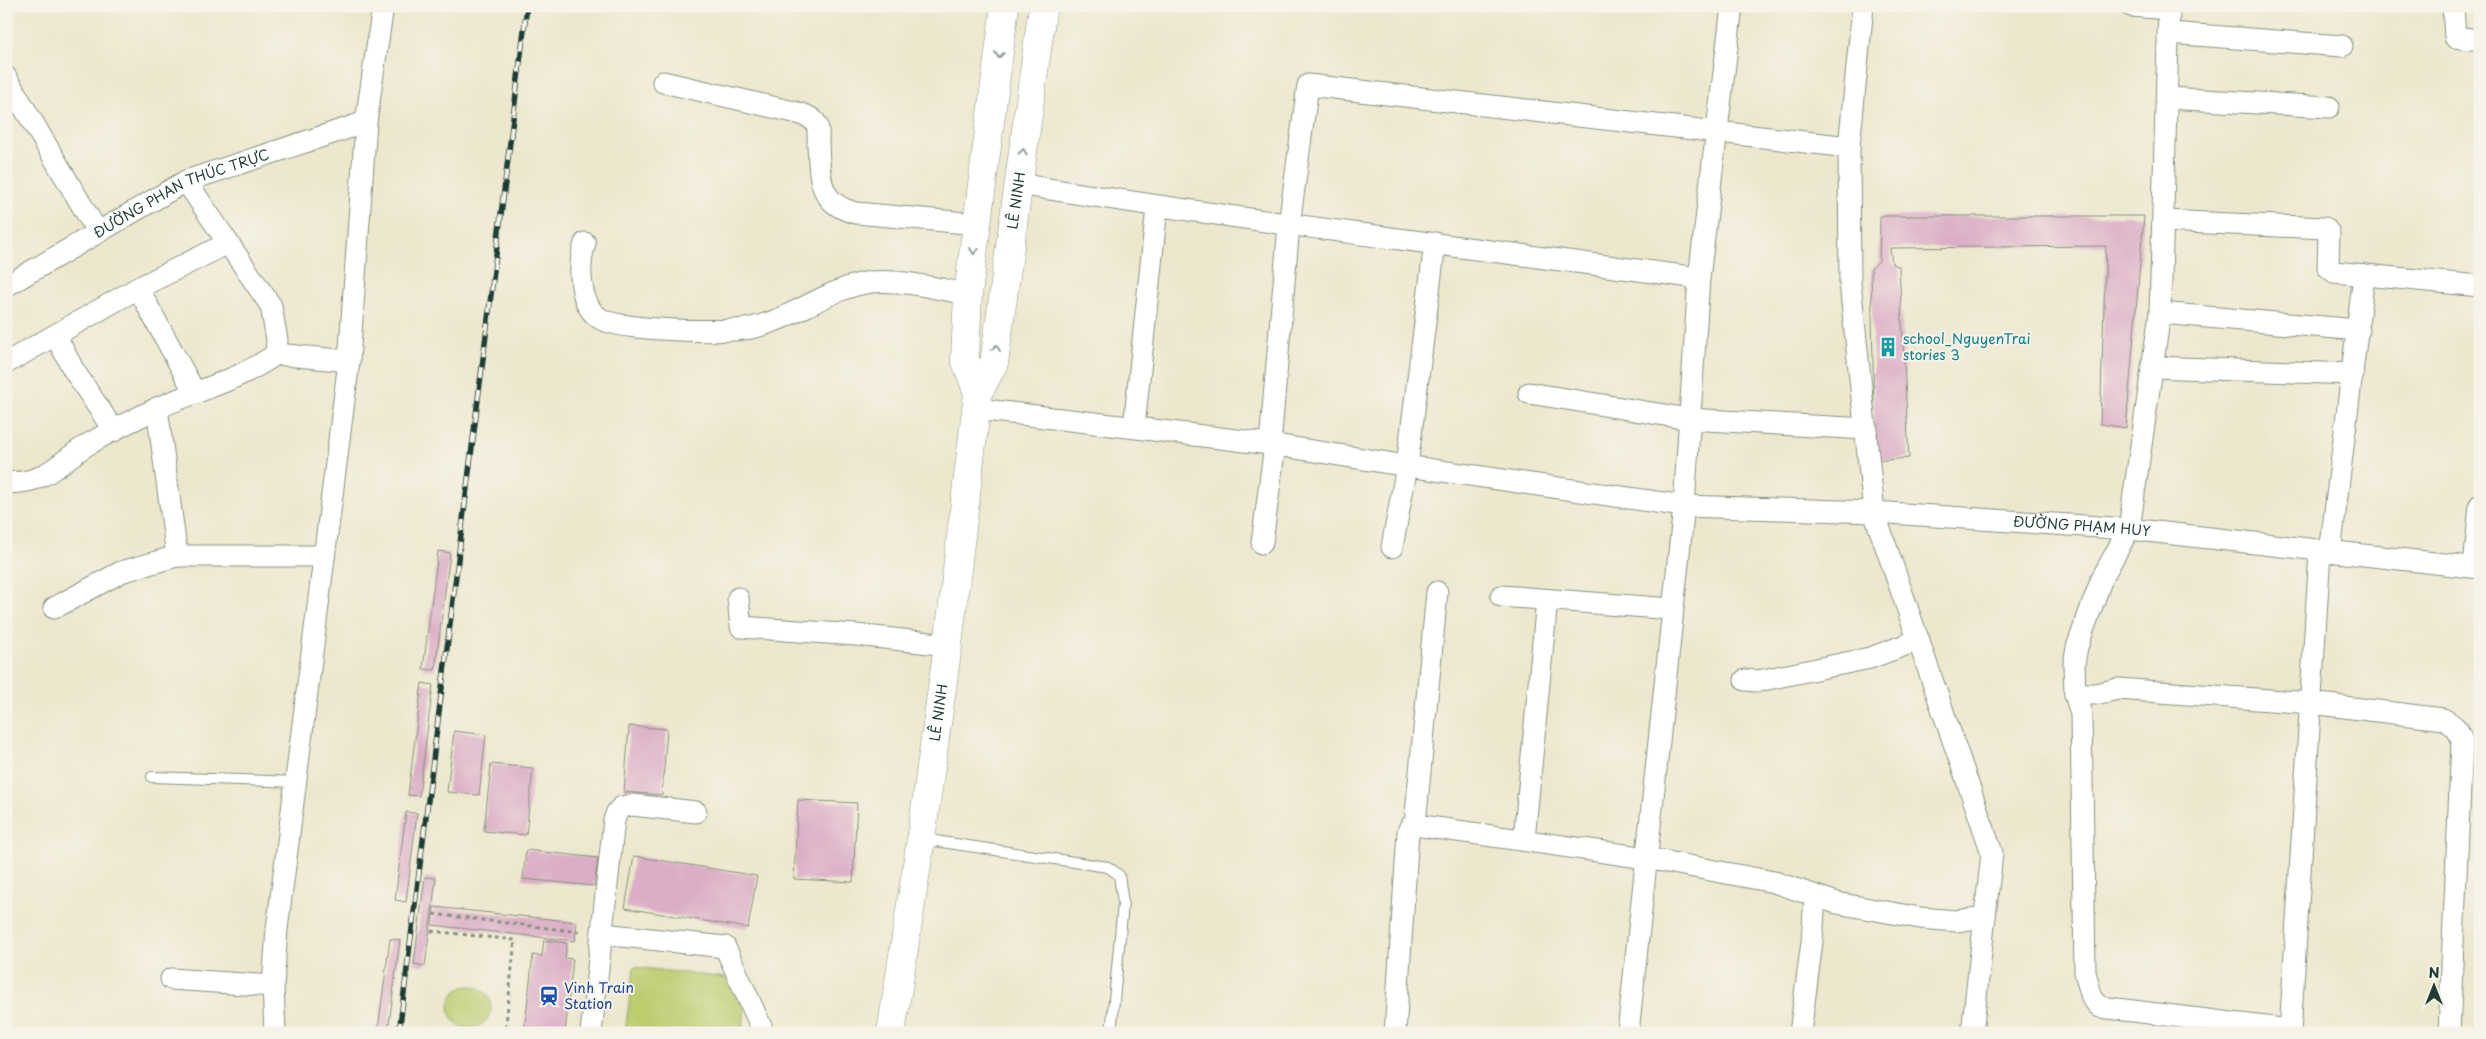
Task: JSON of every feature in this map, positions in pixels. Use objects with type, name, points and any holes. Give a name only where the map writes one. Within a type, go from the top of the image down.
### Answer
[{"type":"street","points":[[275,1033],[273,986],[277,929],[350,361],[366,122],[383,6]]},
{"type":"street","name":"LÊ NINH","points":[[978,401],[965,359],[968,294],[1005,6]]},
{"type":"street","name":"LÊ NINH","points":[[890,1033],[921,839],[948,644],[978,401],[994,363],[1043,6]]},
{"type":"street","points":[[1628,1033],[1684,506],[1699,278],[1732,6]]},
{"type":"street","points":[[1863,6],[1848,147],[1850,283],[1867,429],[1874,512],[1992,853],[1972,1033]]},
{"type":"street","points":[[2132,6],[2169,8],[2167,98],[2160,313],[2129,529],[2102,578],[2077,646],[2074,664],[2076,694],[2081,714],[2086,972],[2092,998],[2100,1007],[2290,1031],[2311,704],[2325,552],[2353,374],[2364,275]]},
{"type":"street","points":[[2453,6],[2453,33],[2455,37],[2480,40]]},
{"type":"street","points":[[2169,34],[2342,46]]},
{"type":"street","points":[[7,78],[97,231]]},
{"type":"street","points":[[663,82],[794,112],[811,118],[817,124],[821,173],[825,193],[830,202],[842,210],[856,213],[977,224]]},
{"type":"street","points":[[1262,543],[1274,452],[1270,444],[1290,225],[1308,85],[1848,147]]},
{"type":"street","points":[[2167,98],[2328,107]]},
{"type":"street","name":"ĐƯỜNG PHAN THÚC TRỰC","points":[[6,286],[97,231],[186,181],[366,122]]},
{"type":"street","points":[[186,181],[271,306],[276,354]]},
{"type":"street","points":[[1018,184],[1158,207],[1699,278]]},
{"type":"street","points":[[1134,427],[1158,207]]},
{"type":"street","points":[[2163,222],[2325,228],[2329,233],[2329,270],[2334,272],[2480,286]]},
{"type":"street","points":[[6,363],[138,288],[228,243]]},
{"type":"street","points":[[586,243],[581,262],[584,297],[589,308],[600,319],[612,324],[678,330],[750,328],[774,320],[827,294],[870,282],[896,282],[968,294]]},
{"type":"street","points":[[1392,547],[1407,466],[1435,243]]},
{"type":"street","points":[[138,288],[195,393]]},
{"type":"street","points":[[2160,313],[2358,330]]},
{"type":"street","points":[[56,336],[73,369],[114,432]]},
{"type":"street","points":[[6,482],[33,481],[50,472],[86,446],[157,408],[257,368],[276,354],[350,361]]},
{"type":"street","points":[[2152,368],[2353,374]]},
{"type":"street","points":[[1529,393],[1689,419],[1867,429]]},
{"type":"street","name":"ĐƯỜNG PHẠM HUY","points":[[978,401],[1134,427],[1270,444],[1684,506],[1874,512],[2129,529],[2477,568]]},
{"type":"street","points":[[157,408],[177,556]]},
{"type":"street","points":[[2477,568],[2480,505]]},
{"type":"street","points":[[54,608],[121,572],[177,556],[324,556]]},
{"type":"street","points":[[1415,825],[1437,592]]},
{"type":"street","points":[[1501,596],[1672,609]]},
{"type":"street","points":[[738,598],[741,627],[948,644]]},
{"type":"street","points":[[1524,839],[1547,600]]},
{"type":"street","points":[[1745,680],[1758,681],[1870,658],[1919,640]]},
{"type":"street","points":[[2076,694],[2096,694],[2118,688],[2311,704],[2444,719],[2454,725],[2460,733],[2462,742],[2448,1033]]},
{"type":"street","points":[[592,1033],[603,934],[609,850],[617,812],[622,807],[632,805],[696,812]]},
{"type":"street","points":[[1395,1033],[1408,832],[1410,827],[1415,825],[1524,839],[1646,858],[1774,882],[1837,903],[1920,918],[1956,921],[1985,917]]},
{"type":"street","points":[[1800,1033],[1812,942],[1815,896]]},
{"type":"street","points":[[603,934],[725,947],[764,1033]]},
{"type":"street","points":[[171,979],[273,986]]},
{"type":"lane","points":[[152,777],[297,782]]},
{"type":"lane","points":[[921,839],[1108,867],[1119,875],[1123,903],[1111,1033]]},
{"type":"path","points":[[433,914],[603,934]]},
{"type":"path","points":[[430,931],[515,940],[505,1033]]},
{"type":"green space","points":[[634,967],[726,978],[745,1009],[742,1033],[625,1032]]},
{"type":"green space","points":[[470,986],[485,992],[491,1007],[485,1022],[470,1028],[455,1022],[449,1007],[455,992]]},
{"type":"building","name":"school_NguyenTrai stories 3","points":[[1880,216],[2144,216],[2126,428],[2100,424],[2106,246],[1890,248],[1892,264],[1899,266],[1909,458],[1875,461],[1871,269],[1879,261]]},
{"type":"building","points":[[438,551],[450,553],[435,670],[423,669]]},
{"type":"building","points":[[422,683],[433,685],[419,796],[408,795]]},
{"type":"building","points":[[629,726],[667,729],[662,795],[624,792]]},
{"type":"building","points":[[454,731],[486,735],[479,795],[447,792]]},
{"type":"building","points":[[491,764],[533,768],[526,835],[484,831]]},
{"type":"building","points":[[798,800],[857,803],[853,882],[794,879]]},
{"type":"building","points":[[406,812],[417,813],[406,902],[395,900]]},
{"type":"building","points":[[526,850],[598,858],[594,886],[523,879]]},
{"type":"building","points":[[634,856],[757,876],[748,928],[625,908]]},
{"type":"building","points":[[425,877],[436,878],[425,966],[414,964]]},
{"type":"building","points":[[434,907],[577,922],[575,941],[432,925]]},
{"type":"building","points":[[390,939],[400,940],[388,1032],[378,1030]]},
{"type":"building","name":"Vinh Train Station","points":[[544,940],[567,943],[565,958],[573,959],[565,1033],[524,1033],[533,955],[542,956]]},
{"type":"railway","points":[[399,1033],[527,6]]},
{"type":"place","name":"school_NguyenTrai stories 3","points":[[1888,347]]},
{"type":"place","name":"Vinh Train Station","points":[[549,996]]}]
